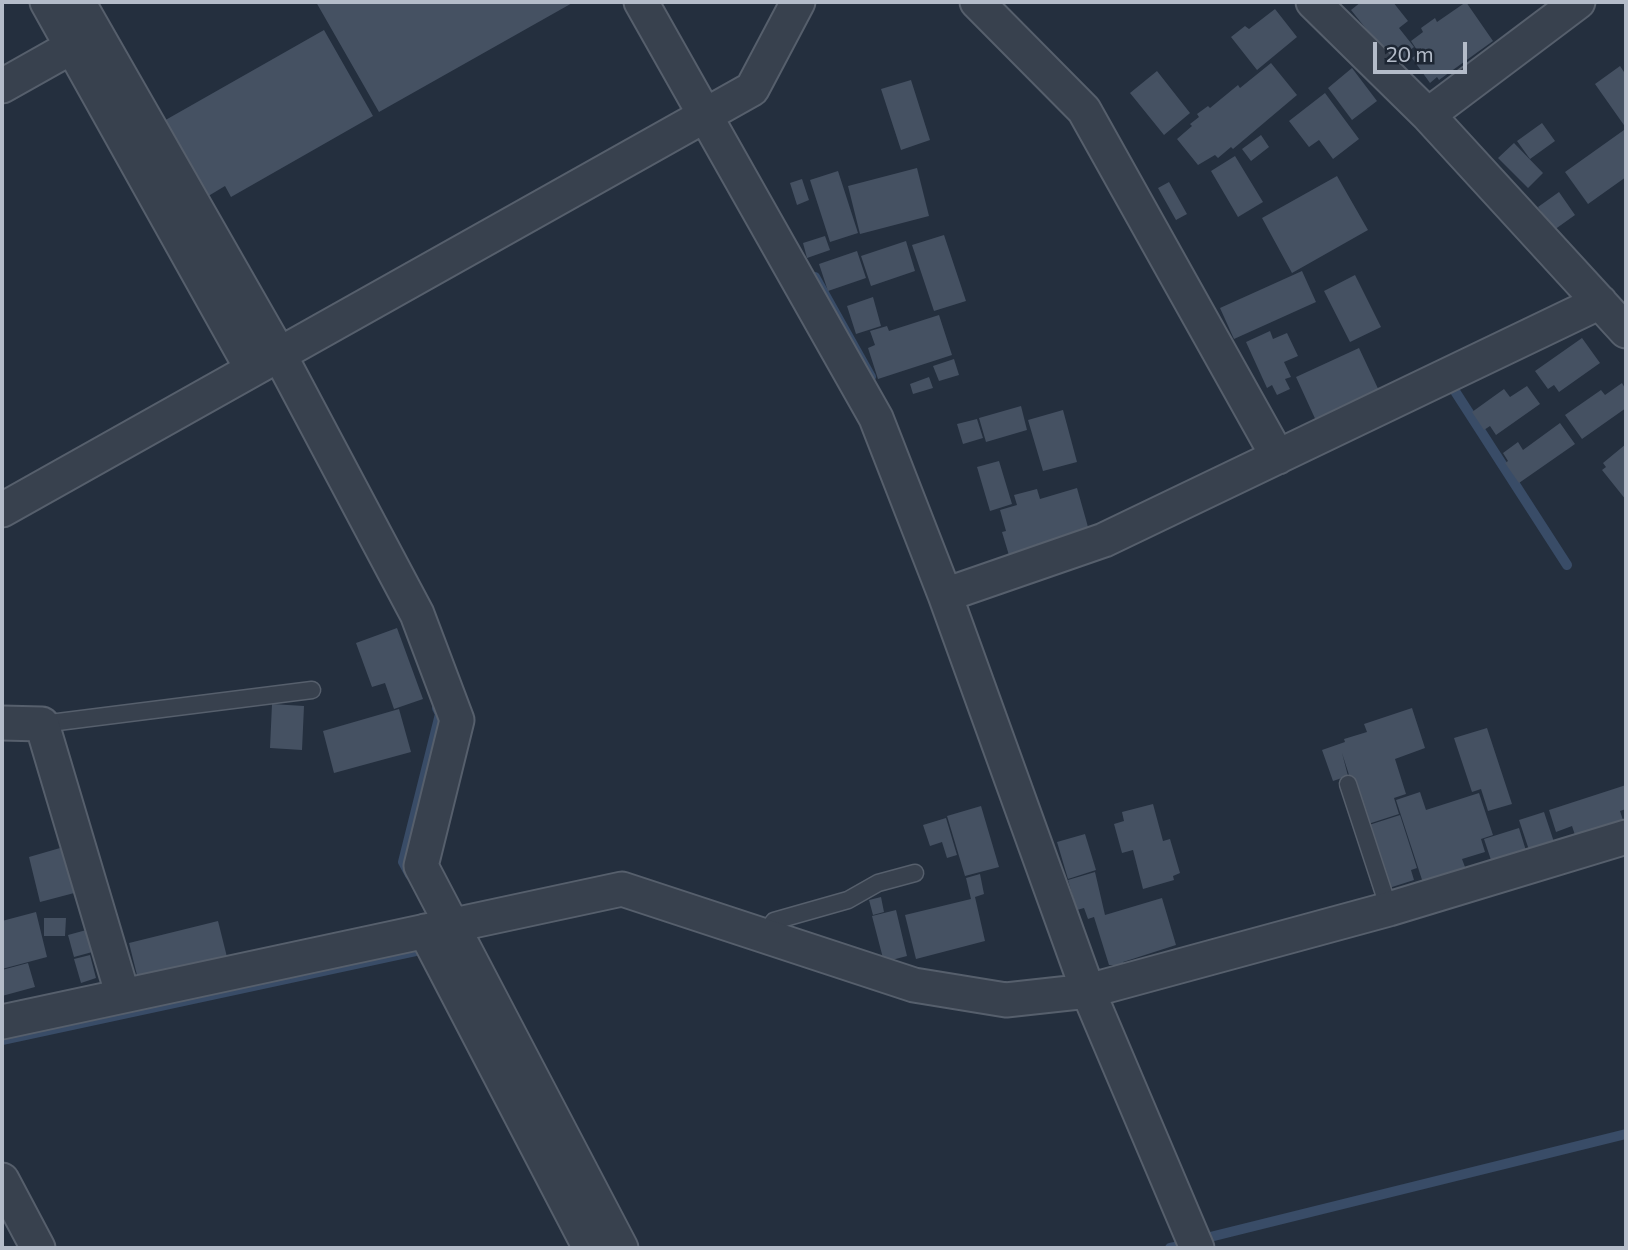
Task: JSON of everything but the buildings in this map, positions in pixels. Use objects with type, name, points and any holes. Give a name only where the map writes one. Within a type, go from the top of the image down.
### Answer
[{"type":"street","points":[[47,2],[84,40],[265,361],[417,614],[457,720],[421,866],[438,928],[590,1248]]},
{"type":"street","points":[[78,2],[84,40]]},
{"type":"street","points":[[641,2],[876,418],[945,595],[1088,990],[1197,1248]]},
{"type":"street","points":[[2,510],[752,89],[798,2]]},
{"type":"street","points":[[977,2],[1084,110],[1278,457]]},
{"type":"street","points":[[1313,2],[1428,115],[1626,331]]},
{"type":"street","points":[[1428,115],[1578,2]]},
{"type":"street","points":[[2,86],[84,40]]},
{"type":"street","points":[[945,595],[1104,540],[1600,302]]},
{"type":"street","points":[[2,723],[42,724],[124,996]]},
{"type":"street","points":[[2,1022],[622,889],[914,985],[1006,1000],[1088,990],[1390,909],[1626,837]]},
{"type":"street","points":[[438,928],[621,1248]]},
{"type":"street","points":[[2,1180],[38,1248]]},
{"type":"lane","points":[[42,724],[312,690]]},
{"type":"lane","points":[[1348,784],[1390,909]]},
{"type":"lane","points":[[764,936],[774,921],[848,900],[878,883],[915,873]]},
{"type":"waterway","points":[[815,277],[871,377]]},
{"type":"waterway","points":[[1446,388],[1451,385],[1567,565]]},
{"type":"waterway","points":[[410,875],[403,862],[440,714],[437,708]]},
{"type":"waterway","points":[[2,1040],[425,949]]},
{"type":"waterway","points":[[1206,1238],[1626,1134]]},
{"type":"waterway","points":[[1170,1248],[1180,1246]]}]
